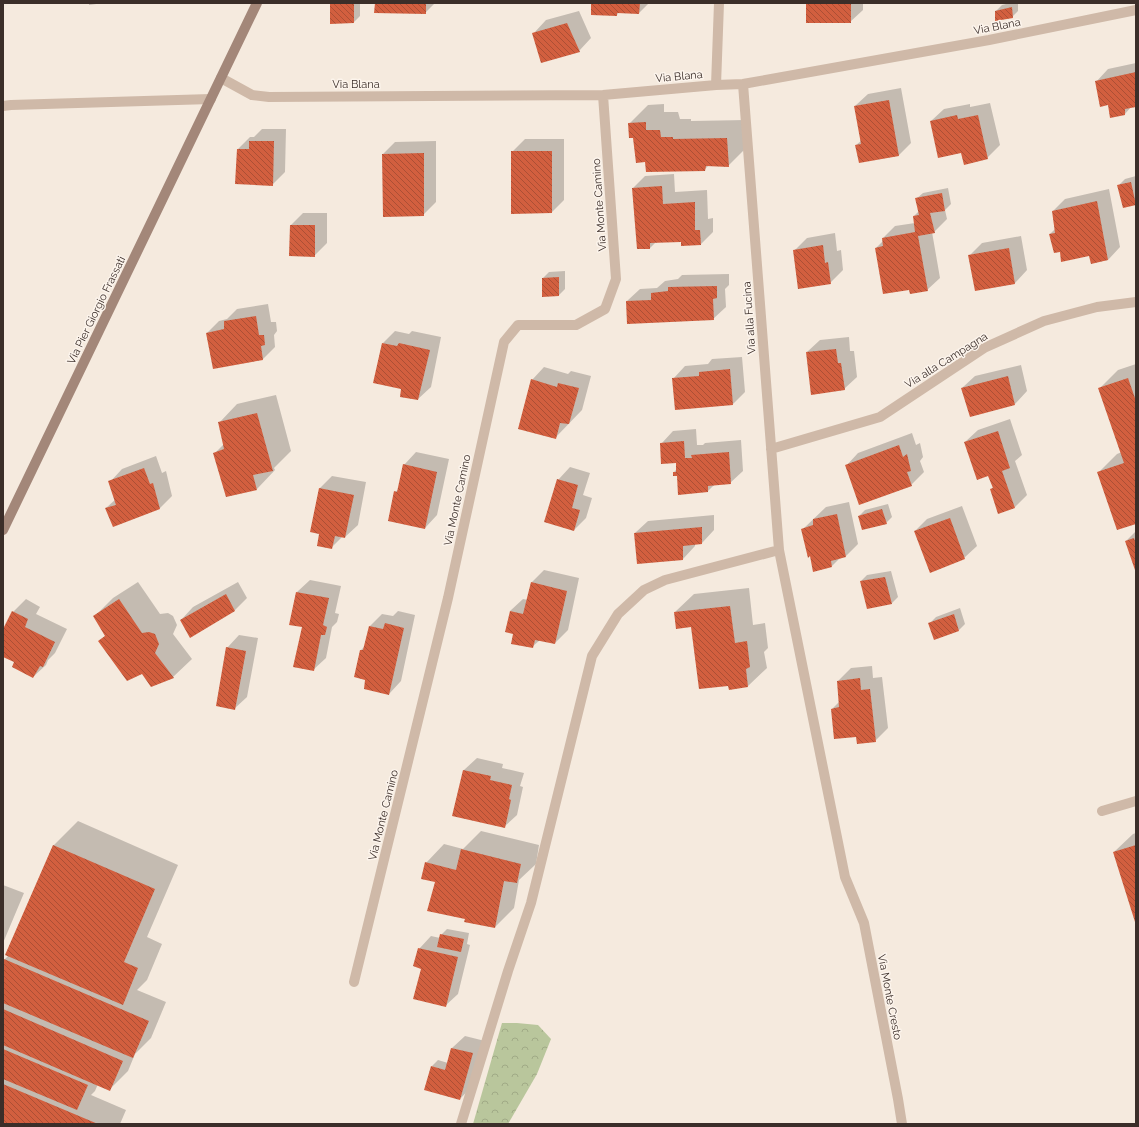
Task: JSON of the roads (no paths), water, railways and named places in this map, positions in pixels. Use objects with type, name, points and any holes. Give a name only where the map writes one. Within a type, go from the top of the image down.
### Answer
[{"type":"street","name":"Via Pier Giorgio Frassati","points":[[3,530],[257,3]]},
{"type":"street","points":[[716,85],[719,3]]},
{"type":"street","name":"Via Blana","points":[[221,78],[252,95],[268,97],[603,95],[744,84],[989,40],[1136,10]]},
{"type":"street","name":"Via alla Fucina","points":[[744,84],[779,550]]},
{"type":"street","name":"Via Monte Camino","points":[[354,982],[448,598],[504,342],[518,325],[576,325],[605,308],[616,279],[603,95]]},
{"type":"street","points":[[3,106],[211,99]]},
{"type":"street","name":"Via alla Campagna","points":[[771,449],[880,417],[984,348],[1044,321],[1097,307],[1136,302]]},
{"type":"street","points":[[461,1124],[508,971],[531,903],[592,656],[618,614],[644,590],[665,580],[779,550]]},
{"type":"street","name":"Via Monte Cresto","points":[[779,550],[845,877],[864,924],[902,1124]]},
{"type":"street","points":[[1102,812],[1136,801]]}]
